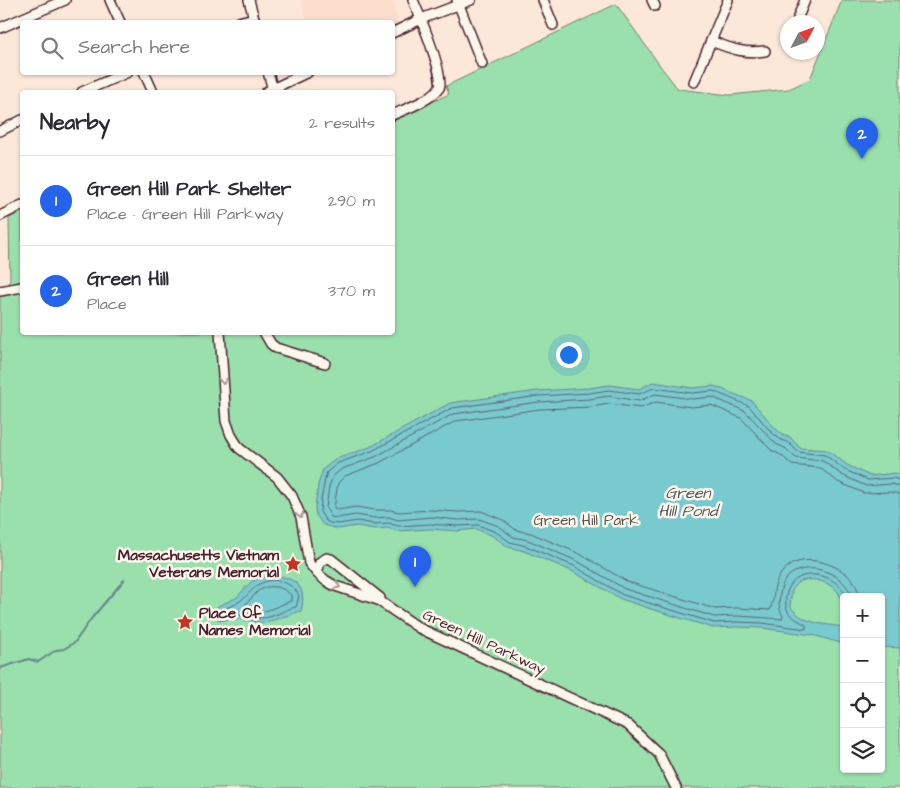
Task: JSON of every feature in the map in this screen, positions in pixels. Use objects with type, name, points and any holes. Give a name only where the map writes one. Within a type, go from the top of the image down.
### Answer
[{"type":"street","points":[[0,28],[65,0]]},
{"type":"street","points":[[110,0],[119,20]]},
{"type":"street","points":[[249,0],[254,20]]},
{"type":"street","points":[[395,114],[432,95],[441,85],[439,71],[414,0]]},
{"type":"street","points":[[395,32],[458,2],[472,0]]},
{"type":"street","points":[[543,0],[553,25]]},
{"type":"street","points":[[694,82],[728,0]]},
{"type":"street","points":[[799,15],[805,0]]},
{"type":"street","points":[[458,2],[482,64]]},
{"type":"street","points":[[711,41],[738,52],[752,53],[765,51]]},
{"type":"street","points":[[87,90],[121,75]]},
{"type":"street","points":[[145,75],[152,90]]},
{"type":"street","points":[[268,75],[270,90]]},
{"type":"street","points":[[272,90],[302,75]]},
{"type":"street","points":[[0,131],[20,121]]},
{"type":"street","points":[[0,216],[20,207]]},
{"type":"street","points":[[1,291],[20,287]]},
{"type":"street","points":[[220,335],[226,421],[230,433],[241,450],[277,477],[292,496],[299,510],[310,563],[317,574]]},
{"type":"street","points":[[266,335],[276,348],[324,363]]},
{"type":"street","points":[[317,574],[320,562],[327,558],[331,559],[356,577],[393,610]]},
{"type":"street","name":"Green Hill Parkway","points":[[317,574],[335,586],[372,598],[419,628],[628,726],[659,754],[676,788]]},
{"type":"shaded area","points":[[301,0],[392,0],[399,24],[395,26],[395,20],[306,20]]},
{"type":"green space","name":"Green Hill Park","points":[[842,0],[900,0],[900,788],[0,788],[0,291],[10,281],[9,218],[20,213],[20,335],[395,335],[395,120],[449,94],[446,86],[616,4],[678,89],[730,95],[789,89],[810,79],[818,60],[825,60],[825,42]]},
{"type":"water","name":"Green Hill Pond","points":[[653,382],[692,388],[714,386],[752,401],[775,428],[784,436],[790,437],[800,448],[827,450],[847,465],[870,476],[895,473],[900,476],[900,648],[885,647],[885,593],[840,593],[840,597],[834,588],[819,581],[807,580],[795,585],[792,590],[790,606],[807,620],[840,626],[840,643],[813,635],[762,628],[713,628],[621,599],[572,571],[524,551],[508,547],[493,536],[476,529],[458,531],[430,529],[397,531],[387,528],[375,529],[357,526],[338,529],[323,525],[316,515],[318,485],[323,469],[336,459],[370,447],[450,403],[538,391],[609,385],[639,389]]},
{"type":"water","points":[[273,575],[294,581],[298,585],[303,596],[301,611],[264,623],[232,618],[220,621],[215,617],[214,611],[218,606],[236,598],[251,582]]},
{"type":"waterway","points":[[0,668],[29,659],[38,662],[56,650],[64,649],[75,642],[91,619],[124,580]]},
{"type":"place","name":"Green Hill","points":[[862,159]]},
{"type":"place","name":"Massachusetts Vietnam Veterans Memorial","points":[[293,564]]},
{"type":"place","name":"Green Hill Park Shelter","points":[[415,587]]},
{"type":"place","name":"Place Of Names Memorial","points":[[185,622]]}]
